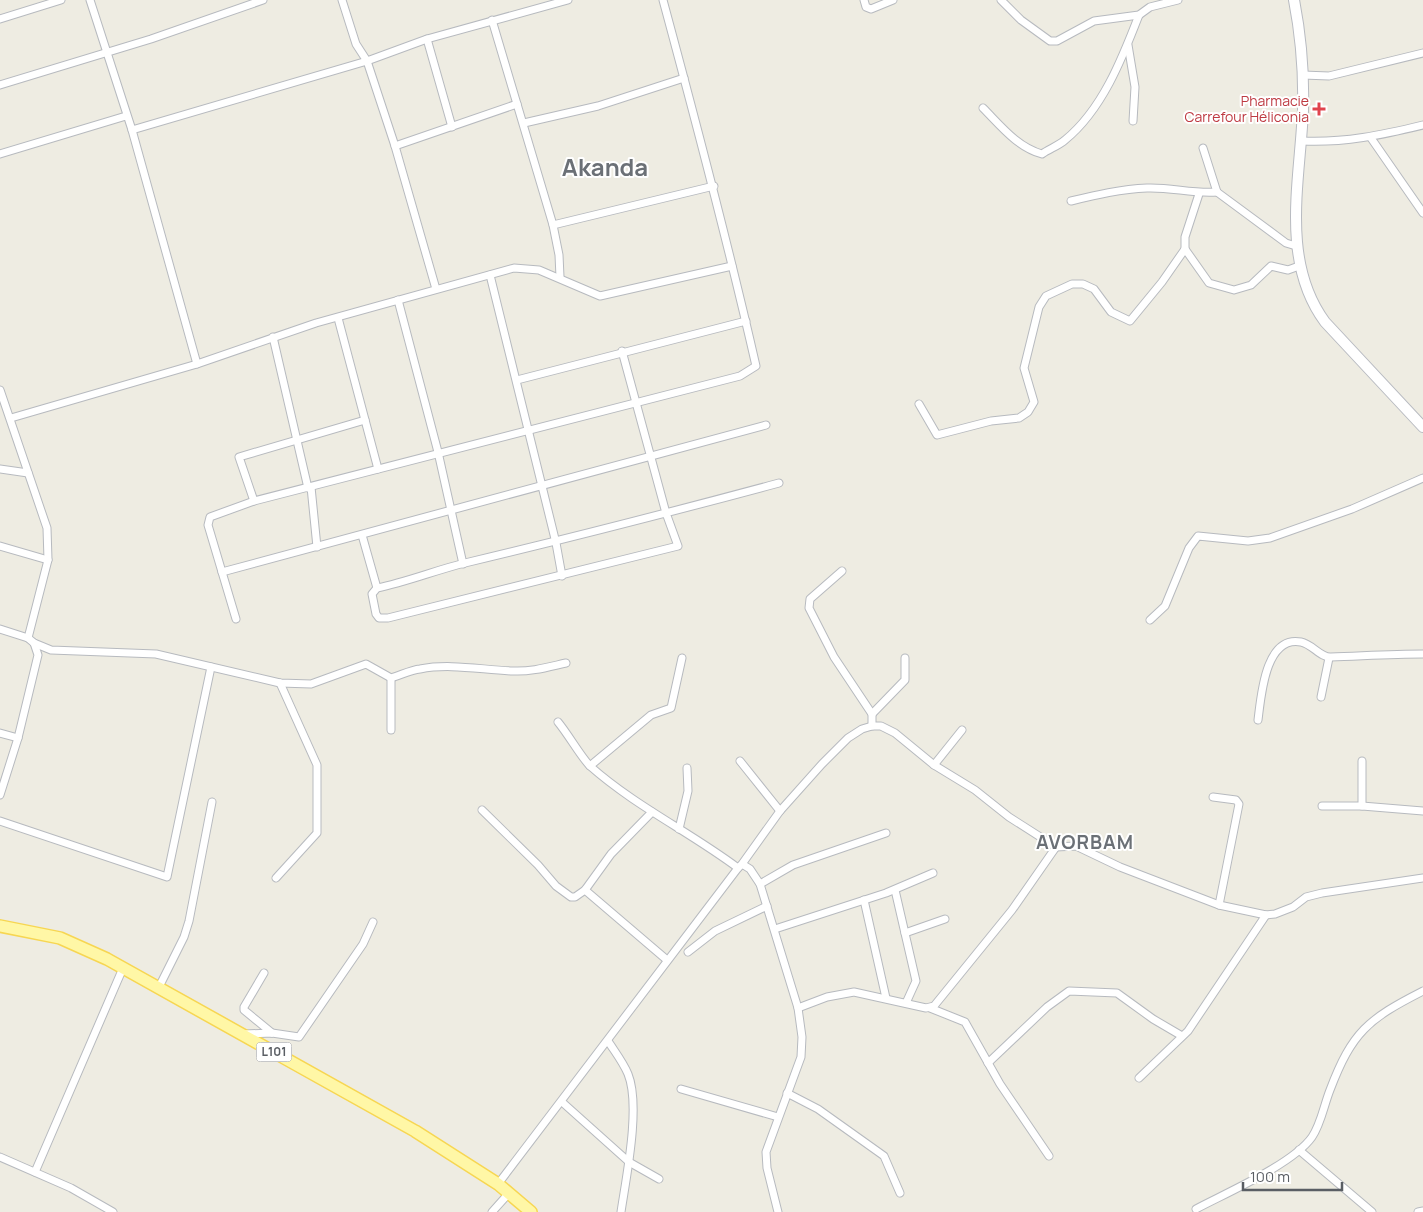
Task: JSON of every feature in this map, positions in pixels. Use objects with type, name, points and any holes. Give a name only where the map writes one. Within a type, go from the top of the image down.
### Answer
[{"type":"main road","name":"L101","points":[[0,926],[60,938],[159,987],[415,1131],[498,1184],[531,1212]]},
{"type":"street","points":[[34,0],[36,8]]},
{"type":"street","points":[[0,19],[61,0]]},
{"type":"street","points":[[90,0],[132,130],[197,364]]},
{"type":"street","points":[[0,86],[106,53],[262,0]]},
{"type":"street","points":[[342,0],[356,44],[367,61],[436,289]]},
{"type":"street","points":[[132,130],[367,61],[427,39],[568,0]]},
{"type":"street","points":[[236,619],[208,521],[210,517],[254,501],[438,452],[740,376],[756,366],[714,186],[663,0]]},
{"type":"street","points":[[864,0],[866,6],[871,9],[893,0]]},
{"type":"street","points":[[1001,0],[1021,20],[1050,40],[1057,41],[1066,38],[1094,21],[1139,15],[1150,7],[1178,0]]},
{"type":"street","points":[[1288,0],[1297,17]]},
{"type":"street","points":[[1294,0],[1303,74],[1302,141],[1296,246],[1299,266],[1308,293],[1325,322],[1423,427]]},
{"type":"street","points":[[983,108],[1028,150],[1042,154],[1065,140],[1083,121],[1100,98],[1128,44],[1139,15]]},
{"type":"street","points":[[492,20],[553,225],[559,255],[560,277]]},
{"type":"street","points":[[427,39],[452,127]]},
{"type":"street","points":[[1128,44],[1135,87],[1134,121]]},
{"type":"street","points":[[1303,74],[1329,76],[1423,52]]},
{"type":"street","points":[[524,123],[598,106],[684,78]]},
{"type":"street","points":[[394,146],[517,104]]},
{"type":"street","points":[[0,154],[126,116]]},
{"type":"street","points":[[1302,141],[1327,142],[1371,138],[1423,125]]},
{"type":"street","points":[[1371,138],[1423,212]]},
{"type":"street","points":[[1203,148],[1216,192],[1286,243],[1296,246]]},
{"type":"street","points":[[553,225],[714,186]]},
{"type":"street","points":[[1070,201],[1103,193],[1148,188],[1199,194],[1216,192]]},
{"type":"street","points":[[920,404],[937,435],[991,421],[1019,418],[1028,412],[1034,402],[1024,368],[1039,306],[1046,296],[1072,284],[1082,284],[1094,289],[1111,312],[1130,321],[1162,282],[1185,249],[1185,237],[1199,194]]},
{"type":"street","points":[[1185,249],[1209,283],[1234,290],[1251,285],[1271,266],[1288,270],[1299,266]]},
{"type":"street","points":[[11,418],[197,364],[316,323],[514,268],[539,270],[560,277],[600,296],[732,266]]},
{"type":"street","points":[[490,275],[556,542],[562,576]]},
{"type":"street","points":[[398,300],[438,452],[463,564]]},
{"type":"street","points":[[338,318],[378,469]]},
{"type":"street","points":[[517,380],[622,351],[746,321]]},
{"type":"street","points":[[273,337],[296,440],[309,487],[317,546]]},
{"type":"street","points":[[622,351],[666,513],[678,546],[388,618],[379,618],[376,614],[372,594],[377,588],[463,564],[556,542],[666,513],[779,483]]},
{"type":"street","points":[[0,390],[47,528],[48,560],[31,641],[38,655],[18,738],[0,795]]},
{"type":"street","points":[[254,501],[239,457],[365,420]]},
{"type":"street","points":[[222,572],[766,425]]},
{"type":"street","points":[[0,469],[28,473]]},
{"type":"street","points":[[1150,620],[1165,606],[1189,548],[1198,536],[1248,541],[1270,538],[1352,509],[1423,478]]},
{"type":"street","points":[[362,534],[377,588]]},
{"type":"street","points":[[0,546],[48,560]]},
{"type":"street","points":[[842,570],[810,599],[809,608],[834,657],[872,714],[872,726]]},
{"type":"street","points":[[0,629],[50,650],[156,654],[280,684],[311,684],[366,664],[391,678],[419,669],[437,667],[474,667],[513,671],[539,669],[566,663]]},
{"type":"street","points":[[1258,720],[1262,682],[1280,647],[1299,641],[1329,658],[1354,654],[1423,654]]},
{"type":"street","points":[[38,655],[50,650]]},
{"type":"street","points":[[590,766],[651,716],[671,708],[682,658]]},
{"type":"street","points":[[872,714],[906,680],[905,658]]},
{"type":"street","points":[[1321,697],[1329,658]]},
{"type":"street","points":[[0,821],[167,877],[211,667]]},
{"type":"street","points":[[391,678],[391,730]]},
{"type":"street","points":[[276,878],[317,833],[317,765],[280,684]]},
{"type":"street","points":[[558,722],[590,766],[652,812],[740,866],[750,869],[760,884],[798,1008],[802,1037],[801,1057],[770,1137],[766,1161],[778,1212]]},
{"type":"street","points":[[498,1184],[562,1102],[780,811],[836,749],[862,728],[881,726],[895,733],[934,765],[975,790],[1009,817],[1056,847],[1076,846],[1120,867],[1219,905],[1266,915],[1275,914],[1292,907],[1306,897],[1322,893],[1423,878]]},
{"type":"street","points":[[934,765],[962,730]]},
{"type":"street","points":[[0,733],[18,738]]},
{"type":"street","points":[[740,761],[780,811]]},
{"type":"street","points":[[1362,761],[1362,806]]},
{"type":"street","points":[[679,828],[688,791],[686,768]]},
{"type":"street","points":[[1213,797],[1236,800],[1239,808],[1219,905]]},
{"type":"street","points":[[159,987],[184,937],[189,921],[212,802]]},
{"type":"street","points":[[1322,806],[1362,806],[1423,811]]},
{"type":"street","points":[[482,810],[567,896],[575,897],[585,890],[611,854],[652,812]]},
{"type":"street","points":[[760,884],[793,865],[886,833]]},
{"type":"street","points":[[930,1008],[940,999],[1012,910],[1056,847]]},
{"type":"street","points":[[775,929],[895,890],[933,873]]},
{"type":"street","points":[[585,890],[667,960]]},
{"type":"street","points":[[895,890],[916,981],[906,1002]]},
{"type":"street","points":[[864,900],[886,998]]},
{"type":"street","points":[[688,952],[715,931],[767,906]]},
{"type":"street","points":[[1138,1078],[1182,1036],[1266,915]]},
{"type":"street","points":[[905,933],[945,919]]},
{"type":"street","points":[[241,1034],[272,1033],[298,1037],[363,944],[373,922]]},
{"type":"street","points":[[35,1172],[123,968]]},
{"type":"street","points":[[264,973],[244,1010],[272,1033]]},
{"type":"street","points":[[988,1063],[1047,1007],[1069,991],[1117,993],[1153,1019],[1182,1036]]},
{"type":"street","points":[[798,1008],[842,993],[854,992],[930,1008],[965,1022],[988,1063],[1050,1156]]},
{"type":"street","points":[[1196,1209],[1252,1180],[1299,1150],[1317,1129],[1330,1089],[1356,1037],[1380,1015],[1423,992]]},
{"type":"street","points":[[608,1041],[629,1076],[633,1114],[629,1162],[620,1212]]},
{"type":"street","points":[[681,1089],[778,1117]]},
{"type":"street","points":[[787,1093],[818,1109],[884,1156],[900,1193]]},
{"type":"street","points":[[562,1102],[629,1162],[659,1179]]},
{"type":"street","points":[[1299,1150],[1372,1212]]},
{"type":"street","points":[[0,1157],[71,1188],[113,1212]]},
{"type":"street","points":[[492,1212],[509,1193]]},
{"type":"street","points":[[1418,1212],[1423,1211]]},
{"type":"place","name":"Pharmacie Carrefour Héliconia","points":[[1319,109]]},
{"type":"district","name":"Akanda","points":[[605,168]]},
{"type":"district","name":"AVORBAM","points":[[1085,842]]}]
